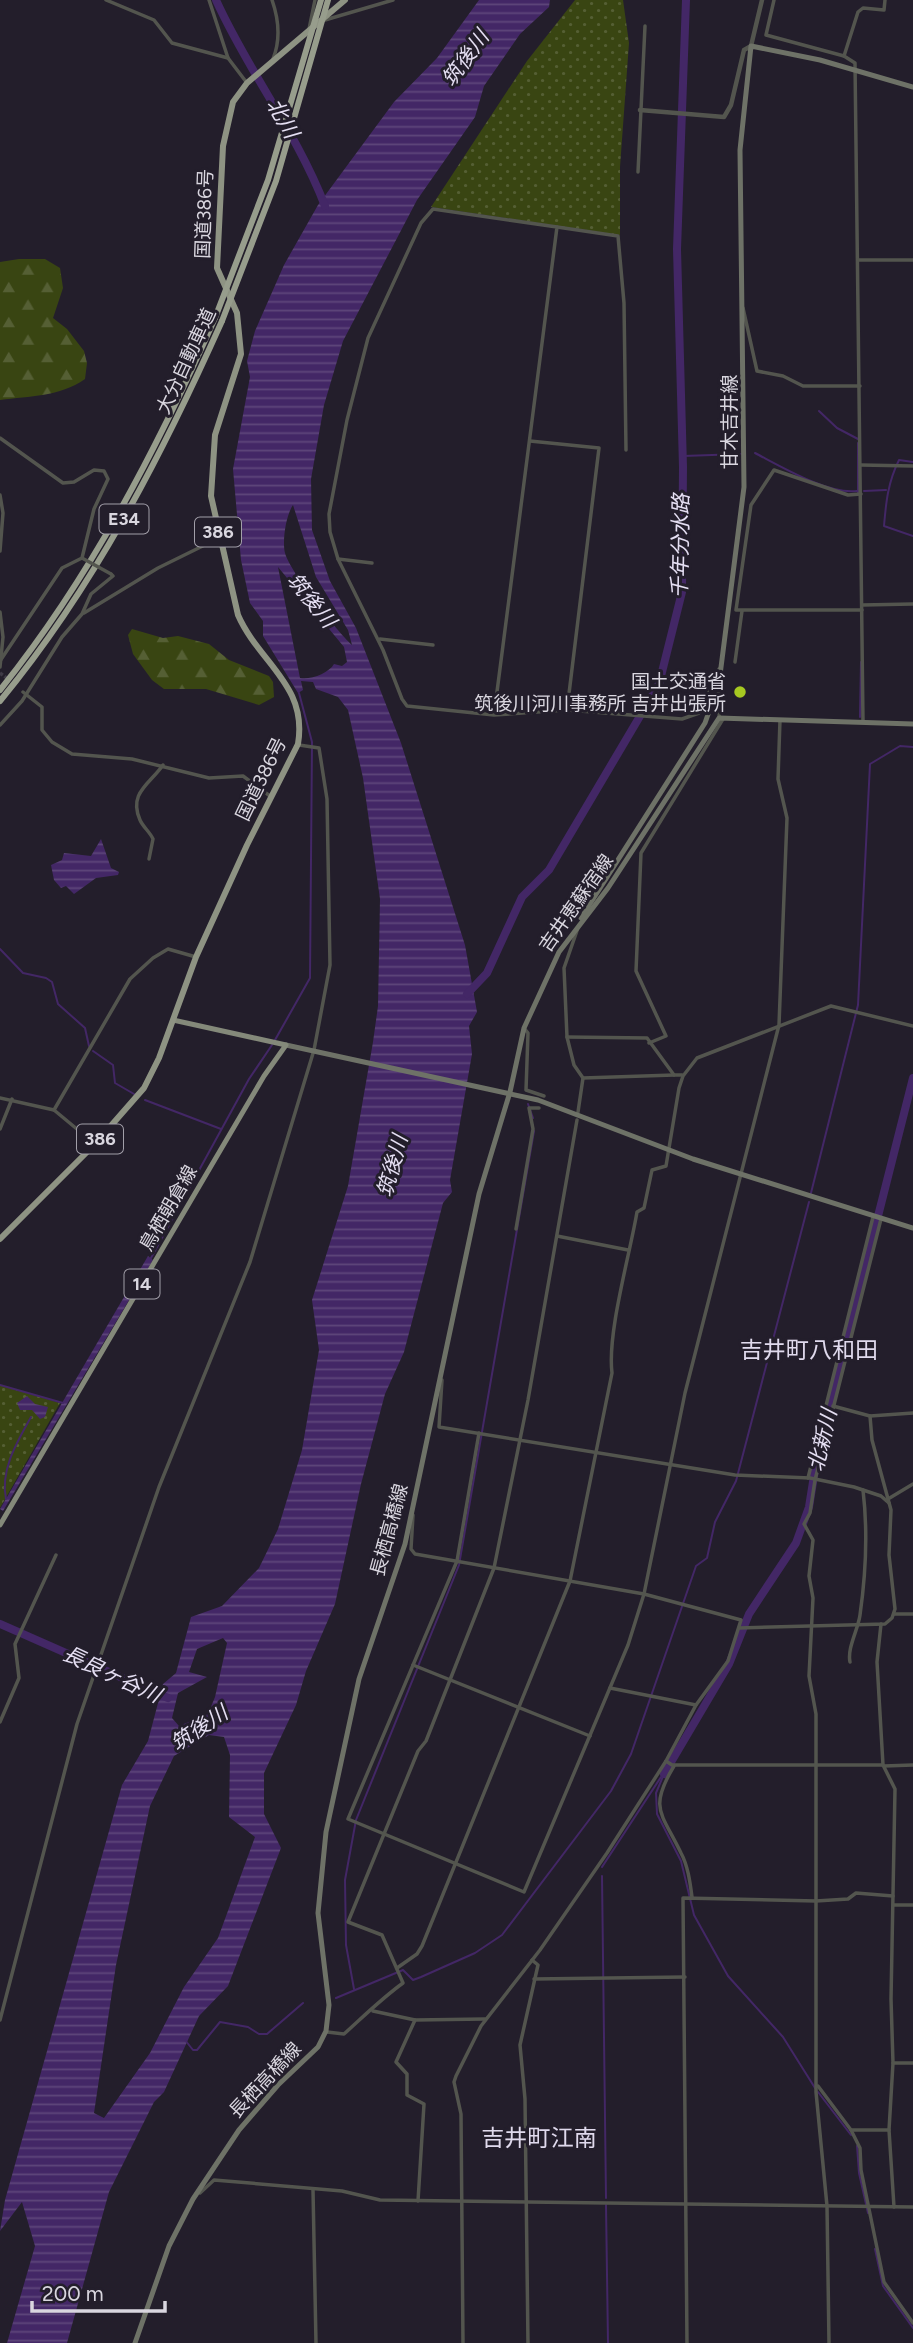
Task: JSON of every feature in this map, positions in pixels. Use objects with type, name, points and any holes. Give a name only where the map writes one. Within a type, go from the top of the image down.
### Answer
[{"type":"highway","name":"大分自動車道","points":[[0,690],[60,609],[104,538],[219,320],[268,180],[321,0]]},
{"type":"highway","name":"大分自動車道","points":[[0,701],[67,612],[112,541],[171,431],[276,181],[328,0]]},
{"type":"highway","name":"国道386号","points":[[0,1239],[95,1144],[144,1088],[196,957],[298,744],[301,726],[288,684],[245,630],[219,538],[211,496],[215,435],[241,354],[237,313],[217,268],[223,146],[233,102],[249,81],[345,0]]},
{"type":"main road","points":[[751,46],[855,69],[913,86]]},
{"type":"main road","name":"甘木吉井線","points":[[578,924],[705,723],[714,700],[722,661],[744,487],[740,150],[751,46]]},
{"type":"main road","points":[[721,718],[913,724]]},
{"type":"main road","name":"吉井恵蘇宿線","points":[[507,1092],[524,1028],[549,971],[578,924],[608,887],[721,718]]},
{"type":"main road","points":[[173,1020],[507,1092],[575,1112],[668,1150],[741,1175],[913,1228]]},
{"type":"main road","name":"鳥栖朝倉線","points":[[0,1525],[2,1515],[264,1076],[286,1045]]},
{"type":"main road","name":"長栖高橋線","points":[[135,2343],[164,2258],[193,2199],[239,2130],[278,2085],[318,2047],[326,2031],[329,2005],[317,1913],[326,1832],[359,1679],[405,1544],[479,1194],[507,1092]]},
{"type":"street","points":[[106,0],[153,20],[172,43],[228,58]]},
{"type":"street","points":[[209,0],[228,58],[249,81]]},
{"type":"street","points":[[272,0],[279,27],[279,44],[272,61]]},
{"type":"street","points":[[309,32],[315,0]]},
{"type":"street","points":[[323,20],[393,0]]},
{"type":"street","points":[[640,110],[723,117],[731,104],[744,50],[751,46],[762,0]]},
{"type":"street","points":[[774,0],[766,34],[854,60],[863,721]]},
{"type":"street","points":[[844,56],[858,12],[863,8],[884,10],[885,0]]},
{"type":"street","points":[[638,173],[645,26]]},
{"type":"street","points":[[626,450],[624,303],[618,236],[433,209],[421,223],[385,295],[357,375],[329,513],[330,532],[338,559],[378,639],[407,706],[494,715],[567,710],[682,719],[696,716],[710,692],[722,661]]},
{"type":"street","points":[[494,715],[557,227]]},
{"type":"street","points":[[858,260],[913,260]]},
{"type":"street","points":[[743,308],[757,371],[783,376],[803,386],[860,386]]},
{"type":"street","points":[[0,438],[63,483],[74,482],[94,470],[104,471],[108,476],[94,509],[82,558],[62,568],[1,659]]},
{"type":"street","points":[[530,441],[599,448],[567,710]]},
{"type":"street","points":[[861,465],[913,466]]},
{"type":"street","points":[[861,494],[848,495],[774,470],[751,505],[736,610],[913,604]]},
{"type":"street","points":[[0,495],[0,551]]},
{"type":"street","points":[[82,614],[158,568],[219,538]]},
{"type":"street","points":[[0,725],[62,637],[82,614],[91,594],[113,576],[82,558]]},
{"type":"street","points":[[338,559],[372,563]]},
{"type":"street","points":[[735,662],[742,611]]},
{"type":"street","points":[[0,612],[0,667]]},
{"type":"street","points":[[378,639],[433,645]]},
{"type":"street","points":[[649,1043],[666,1036],[636,971],[641,853],[721,718],[722,661]]},
{"type":"street","points":[[24,693],[42,707],[40,723],[46,735],[64,751],[82,756],[119,757],[163,765],[209,778],[243,776],[260,792],[272,797]]},
{"type":"street","points":[[479,1433],[457,1561],[348,1819],[524,1892],[610,1688],[644,1594],[670,1465],[779,1025],[787,818],[778,779],[780,719]]},
{"type":"street","points":[[0,2020],[76,1724],[164,1475],[250,1262],[314,1050],[330,965],[327,799],[319,748],[298,744]]},
{"type":"street","points":[[149,859],[153,839],[140,821],[137,798],[142,786],[163,765]]},
{"type":"street","points":[[578,924],[579,930],[564,968],[567,1037],[574,1065],[583,1079],[578,1112]]},
{"type":"street","points":[[54,1110],[135,973],[168,949],[196,957]]},
{"type":"street","points":[[397,1968],[417,1954],[422,1946],[570,1581],[612,1373],[612,1355],[628,1250],[637,1212],[644,1208],[652,1170],[666,1166],[683,1076],[697,1058],[831,1006],[913,1026]]},
{"type":"street","points":[[524,1028],[528,1033],[526,1090],[544,1096]]},
{"type":"street","points":[[567,1037],[647,1038],[674,1075]]},
{"type":"street","points":[[583,1079],[683,1076]]},
{"type":"street","points":[[0,1098],[54,1110],[95,1144]]},
{"type":"street","points":[[0,1129],[12,1099]]},
{"type":"street","points":[[516,1229],[533,1129],[529,1108],[539,1108]]},
{"type":"street","points":[[326,2031],[344,2034],[373,2011],[383,1996],[403,1983],[382,1935],[348,1922],[418,1751],[426,1741],[448,1679],[494,1568],[521,1439],[577,1120]]},
{"type":"street","points":[[811,1479],[833,1406],[877,1218]]},
{"type":"street","points":[[829,2343],[827,2206],[816,2088],[817,1764],[816,1714],[809,1676],[813,1598],[809,1576],[813,1540],[804,1524],[810,1513],[811,1479],[877,1218]]},
{"type":"street","points":[[557,1236],[628,1250]]},
{"type":"street","points":[[440,1371],[439,1427],[741,1476],[811,1479],[863,1490],[888,1501]]},
{"type":"street","points":[[833,1406],[870,1416],[913,1413]]},
{"type":"street","points":[[870,1416],[872,1440],[888,1501],[894,1615]]},
{"type":"street","points":[[888,1501],[913,1484]]},
{"type":"street","points":[[850,1662],[849,1656],[859,1625],[866,1566],[863,1490]]},
{"type":"street","points":[[412,1513],[411,1549],[415,1554],[644,1594],[741,1620],[728,1661],[696,1705],[660,1791],[659,1806],[683,1856],[692,1897]]},
{"type":"street","points":[[0,1722],[19,1678],[15,1644],[56,1555]]},
{"type":"street","points":[[740,1628],[881,1624],[894,1615],[913,1614]]},
{"type":"street","points":[[881,1624],[877,1662],[883,1765],[895,1789],[891,1999],[893,2063],[888,2130],[894,2207]]},
{"type":"street","points":[[413,1665],[590,1736]]},
{"type":"street","points":[[610,1688],[653,1699],[696,1705]]},
{"type":"street","points":[[670,1763],[913,1765]]},
{"type":"street","points":[[463,2343],[461,2114],[454,2082],[486,2019],[534,1962],[670,1763]]},
{"type":"street","points":[[687,2343],[685,1898],[816,1901],[848,1899],[856,1893],[893,1896]]},
{"type":"street","points":[[894,1905],[913,1905]]},
{"type":"street","points":[[528,2343],[525,2099],[520,2045],[534,1979],[534,1962]]},
{"type":"street","points":[[534,1979],[685,1978]]},
{"type":"street","points":[[373,2011],[415,2020],[486,2019]]},
{"type":"street","points":[[415,2020],[396,2062],[407,2074],[407,2095],[424,2104],[418,2201]]},
{"type":"street","points":[[893,2063],[913,2063]]},
{"type":"street","points":[[816,2088],[851,2130],[860,2148],[867,2206],[884,2282],[913,2323]]},
{"type":"street","points":[[851,2130],[888,2130]]},
{"type":"street","points":[[193,2199],[214,2180],[342,2191],[380,2200],[913,2207]]},
{"type":"street","points":[[313,2189],[316,2343]]},
{"type":"green space","points":[[575,0],[623,0],[629,43],[620,167],[620,235],[431,207],[527,61]]},
{"type":"green space","points":[[45,259],[60,268],[63,288],[53,318],[67,329],[84,351],[87,363],[85,379],[55,392],[0,400],[0,262]]},
{"type":"green space","points":[[132,629],[163,638],[178,636],[209,644],[229,660],[269,676],[273,682],[274,697],[259,705],[206,689],[164,689],[152,680],[133,654],[128,635]]},
{"type":"green space","points":[[0,1385],[60,1403],[0,1508]]},
{"type":"water","name":"筑後川","points":[[479,0],[550,0],[549,7],[520,34],[484,86],[475,117],[417,200],[343,341],[324,405],[311,479],[312,530],[330,581],[356,628],[401,743],[465,945],[477,1012],[469,1026],[472,1054],[450,1180],[452,1192],[443,1203],[404,1352],[385,1394],[361,1484],[335,1604],[306,1671],[296,1705],[264,1773],[264,1814],[281,1848],[228,1986],[199,2016],[164,2092],[154,2102],[109,2192],[67,2343],[7,2343],[35,2246],[22,2202],[0,2231],[5,2200],[122,1785],[148,1741],[163,1684],[176,1673],[191,1617],[222,1606],[259,1568],[278,1529],[302,1450],[319,1350],[312,1300],[348,1186],[378,1006],[380,899],[363,778],[348,710],[338,697],[316,689],[313,682],[301,681],[303,690],[298,693],[263,636],[263,621],[250,603],[241,560],[233,469],[250,377],[247,361],[255,331],[284,265],[318,205],[394,102],[437,58]],"holes":[[[293,505],[316,577],[348,630],[352,645],[315,601],[289,562],[284,542]],[[278,567],[344,647],[347,662],[342,666],[334,664],[314,677],[300,678]],[[223,1638],[227,1643],[215,1697],[208,1714],[179,1726],[172,1718],[178,1693],[207,1677],[189,1672],[197,1649]],[[209,1735],[224,1737],[230,1755],[229,1817],[255,1837],[218,1938],[184,1987],[150,2053],[104,2118],[94,2113],[116,1965],[150,1806],[174,1756]]]},
{"type":"water","points":[[101,839],[111,868],[119,872],[118,875],[96,878],[74,894],[66,886],[61,888],[54,880],[51,865],[62,860],[64,853],[91,856]]},
{"type":"water","points":[[148,1256],[153,1260],[3,1511],[0,1509]]},
{"type":"water","points":[[27,1396],[35,1404],[48,1407],[45,1417],[40,1419],[32,1410],[20,1410],[17,1403]]},
{"type":"waterway","name":"北川","points":[[216,0],[301,153],[325,206]]},
{"type":"waterway","name":"千年分水路","points":[[467,994],[487,973],[522,897],[549,870],[659,684],[682,592],[683,467],[677,249],[686,0]]},
{"type":"waterway","points":[[819,411],[837,428],[858,439]]},
{"type":"waterway","points":[[858,443],[858,493]]},
{"type":"waterway","points":[[755,453],[819,484],[833,489],[857,491]]},
{"type":"waterway","points":[[683,456],[741,454]]},
{"type":"waterway","points":[[913,462],[899,460],[895,468],[888,492],[884,526],[913,536]]},
{"type":"waterway","points":[[864,491],[886,490]]},
{"type":"waterway","points":[[860,717],[861,662]]},
{"type":"waterway","points":[[275,1040],[310,978],[312,742],[299,693]]},
{"type":"waterway","points":[[811,1193],[858,1005],[870,764],[900,746],[913,747]]},
{"type":"waterway","points":[[0,949],[23,973],[52,982],[58,1004],[85,1028],[89,1046]]},
{"type":"waterway","points":[[151,1258],[249,1079],[272,1045]]},
{"type":"waterway","points":[[93,1051],[113,1065],[115,1083],[134,1094]]},
{"type":"waterway","name":"北新川","points":[[664,1774],[729,1664],[749,1614],[796,1543],[809,1507],[817,1457],[913,1078]]},
{"type":"waterway","points":[[145,1100],[221,1129]]},
{"type":"waterway","points":[[528,1104],[533,1118]]},
{"type":"waterway","points":[[354,1989],[346,1945],[345,1880],[356,1820],[459,1565],[534,1131]]},
{"type":"waterway","points":[[336,1998],[403,1970],[413,1980],[421,1977],[475,1953],[502,1935],[611,1791],[631,1754],[696,1566],[707,1558],[715,1522],[736,1481],[809,1202]]},
{"type":"waterway","points":[[0,1385],[63,1403]]},
{"type":"waterway","points":[[6,1499],[5,1477],[8,1467],[15,1446],[31,1417]]},
{"type":"waterway","name":"長良ヶ谷川","points":[[0,1624],[168,1698]]},
{"type":"waterway","points":[[664,1774],[656,1793],[657,1814],[681,1861],[694,1915],[728,1976],[783,2037],[815,2088]]},
{"type":"waterway","points":[[602,1867],[661,1777]]},
{"type":"waterway","points":[[602,1876],[606,2198]]},
{"type":"waterway","points":[[185,2040],[193,2050],[197,2050],[220,2022],[267,2034],[303,2003]]},
{"type":"waterway","points":[[818,2092],[851,2135]]},
{"type":"waterway","points":[[857,2146],[859,2173],[868,2213]]},
{"type":"waterway","points":[[606,2205],[608,2343]]},
{"type":"waterway","points":[[875,2249],[883,2286],[913,2328]]},
{"type":"tunnel","points":[[0,673],[8,679]]},
{"type":"place","name":"国土交通省 筑後川河川事務所 吉井出張所","points":[[740,692]]},
{"type":"district","name":"吉井町八和田","points":[[809,1350]]},
{"type":"district","name":"吉井町江南","points":[[539,2138]]}]
